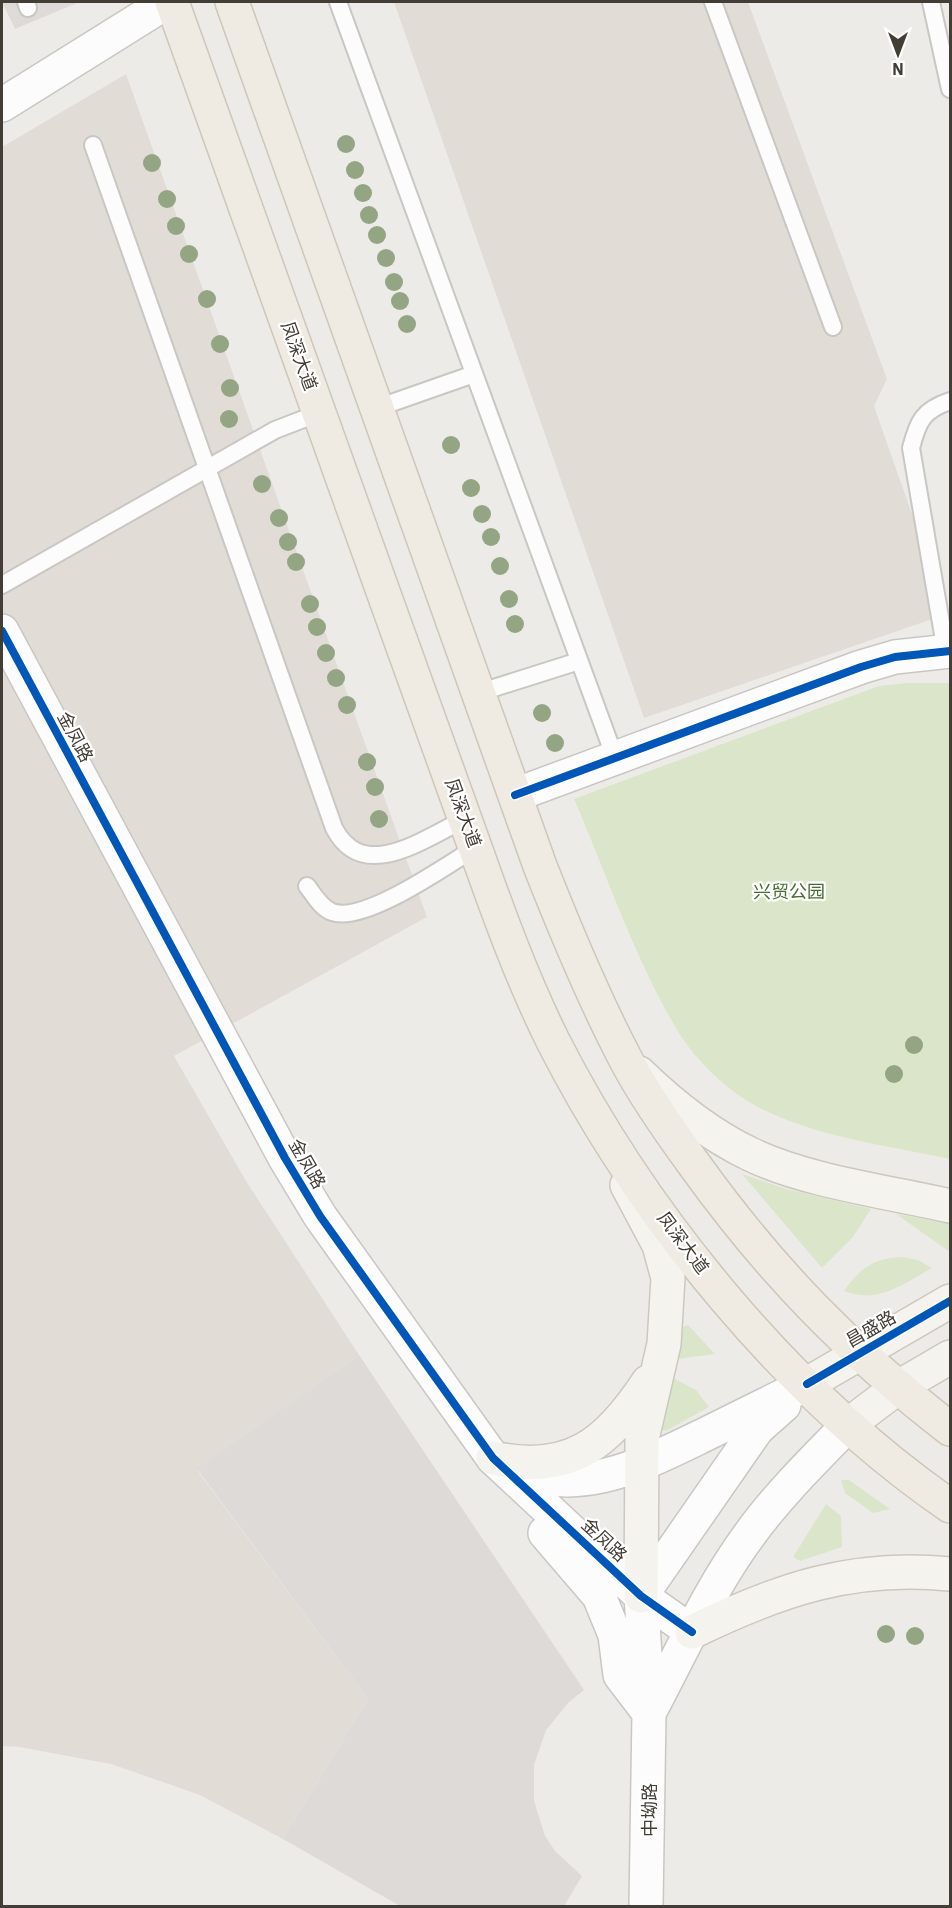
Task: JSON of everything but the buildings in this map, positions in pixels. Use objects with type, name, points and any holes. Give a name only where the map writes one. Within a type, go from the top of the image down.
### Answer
[{"type":"main road","name":"凤深大道","points":[[169,2],[470,834],[536,1003],[554,1042],[595,1115],[640,1185],[692,1258],[748,1324],[848,1425],[951,1506]]},
{"type":"main road","points":[[232,2],[478,693],[565,930],[594,996],[627,1062],[664,1124],[753,1243],[806,1303],[858,1354],[897,1388],[951,1429]]},
{"type":"main road","points":[[627,1062],[683,1113],[752,1155],[800,1172],[951,1206]]},
{"type":"main road","points":[[595,1115],[665,1261],[669,1301],[659,1365],[644,1426],[641,1596]]},
{"type":"main road","name":"昌盛路","points":[[807,1384],[951,1301]]},
{"type":"main road","points":[[848,1425],[897,1388],[951,1357]]},
{"type":"main road","points":[[493,1458],[535,1463],[564,1459],[589,1448],[617,1424],[659,1365]]},
{"type":"main road","points":[[692,1632],[762,1601],[835,1578],[896,1571],[951,1574]]},
{"type":"street","points":[[2,105],[169,2]]},
{"type":"street","name":"金凤路","points":[[2,632],[285,1158],[320,1216],[493,1458],[641,1596],[692,1632]]},
{"type":"street","points":[[515,795],[861,667],[895,657],[948,651]]},
{"type":"street","points":[[493,1458],[537,1477],[558,1480],[600,1478],[642,1464],[807,1384]]},
{"type":"street","points":[[641,1596],[757,1429],[807,1384]]},
{"type":"street","points":[[493,1458],[498,1482],[572,1562],[599,1596],[615,1635],[620,1675],[650,1713],[728,1567],[750,1534],[796,1478],[848,1425]]},
{"type":"street","name":"中坳路","points":[[641,1596],[650,1713],[646,1906]]},
{"type":"lane","points":[[338,2],[615,758]]},
{"type":"lane","points":[[713,2],[833,327]]},
{"type":"lane","points":[[931,2],[951,89]]},
{"type":"lane","points":[[93,145],[333,828],[341,842],[356,852],[373,857],[470,834]]},
{"type":"lane","points":[[377,408],[474,374]]},
{"type":"lane","points":[[948,651],[911,448],[918,422],[939,405],[951,401]]},
{"type":"lane","points":[[2,585],[275,430],[319,413]]},
{"type":"lane","points":[[478,693],[579,661]]},
{"type":"lane","points":[[307,886],[331,912],[352,913],[400,893],[470,834]]},
{"type":"shaded area","points":[[2,2],[76,2],[77,3],[15,29]]},
{"type":"shaded area","points":[[394,2],[748,2],[887,379],[874,406],[947,614],[644,718]]},
{"type":"shaded area","points":[[126,74],[427,917],[174,1056],[246,1181],[359,1355],[197,1470],[368,1699],[283,1839],[200,1795],[111,1764],[2,1746],[2,147]]},
{"type":"shaded area","points":[[359,1355],[584,1690],[569,1702],[546,1730],[534,1765],[534,1801],[545,1836],[555,1851],[582,1876],[564,1906],[400,1906],[283,1839],[368,1699],[197,1469]]},
{"type":"green space","name":"兴贸公园","points":[[950,683],[950,1159],[833,1135],[810,1128],[753,1104],[715,1076],[684,1041],[647,974],[574,799],[879,686]]},
{"type":"green space","points":[[742,1174],[786,1189],[871,1209],[853,1237],[822,1268]]},
{"type":"green space","points":[[896,1214],[950,1223],[950,1252]]},
{"type":"green space","points":[[902,1257],[918,1260],[932,1268],[890,1291],[879,1294],[868,1295],[844,1291],[868,1266],[883,1260]]},
{"type":"green space","points":[[688,1325],[715,1354],[677,1359],[683,1327]]},
{"type":"green space","points":[[673,1378],[696,1390],[709,1407],[666,1431],[660,1429]]},
{"type":"green space","points":[[841,1480],[849,1480],[890,1509],[873,1513],[845,1493]]},
{"type":"green space","points":[[826,1504],[841,1516],[842,1547],[800,1561],[793,1557]]},
{"type":"cycle path","points":[[2,631],[285,1158],[320,1216],[493,1458],[641,1596],[692,1632]]},
{"type":"cycle path","points":[[515,795],[861,667],[895,657],[950,651]]},
{"type":"cycle path","points":[[807,1384],[950,1301]]}]
